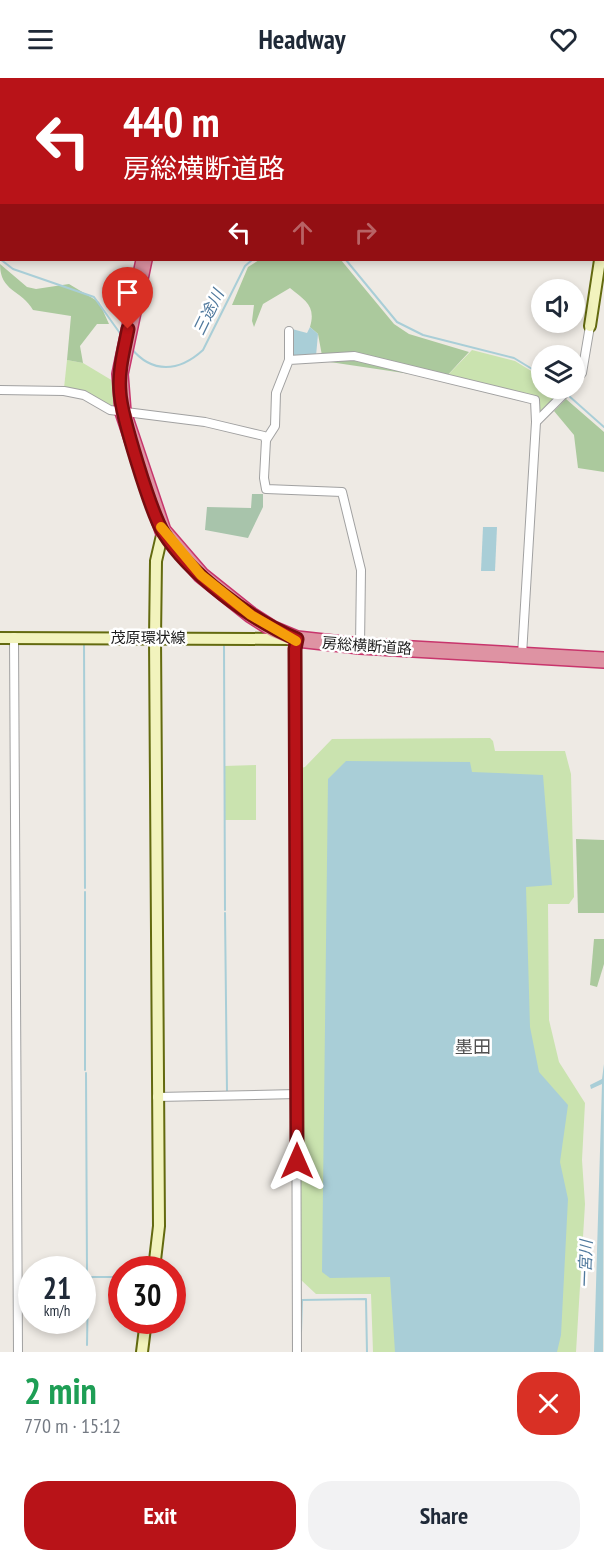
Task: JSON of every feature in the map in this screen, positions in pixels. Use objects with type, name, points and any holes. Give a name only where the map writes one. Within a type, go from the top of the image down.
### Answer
[{"type":"highway","name":"房総横断道路","points":[[144,261],[123,351],[120,374],[123,412],[163,531],[201,575],[251,615],[273,629],[297,639],[360,646],[604,660]]},
{"type":"street","points":[[585,355],[600,261]]},
{"type":"street","points":[[289,331],[289,360],[276,393],[275,426],[266,440],[264,477],[266,489],[342,492],[361,570],[360,646]]},
{"type":"street","points":[[289,360],[354,356],[535,400],[536,422],[522,655]]},
{"type":"street","points":[[0,390],[64,391],[84,395],[111,410],[205,422],[264,436],[266,440]]},
{"type":"street","points":[[536,422],[560,399]]},
{"type":"street","points":[[156,1256],[159,1226],[155,638],[156,561],[163,531]]},
{"type":"street","name":"茂原環状線","points":[[0,638],[297,639]]},
{"type":"street","points":[[14,638],[18,1352]]},
{"type":"street","points":[[297,639],[295,649],[297,1352]]},
{"type":"street","points":[[157,1096],[297,1094]]},
{"type":"street","points":[[142,1352],[144,1334]]},
{"type":"green space","points":[[257,261],[342,261],[394,324],[409,334],[469,352],[444,379],[323,361],[318,334],[310,327],[311,309],[290,288],[263,304],[254,327],[252,321],[254,305],[232,305],[248,267]]},
{"type":"green space","points":[[0,264],[27,287],[36,289],[69,284],[99,302],[109,324],[97,324],[80,346],[83,363],[67,360],[71,316],[33,310],[8,286],[1,273]]},
{"type":"green space","points":[[472,350],[515,361],[531,371],[531,399],[556,399],[540,417],[538,401],[447,376]]},
{"type":"green space","points":[[67,360],[83,363],[113,381],[115,410],[64,388]]},
{"type":"green space","points":[[566,399],[604,432],[604,472],[578,468],[574,435],[554,411]]},
{"type":"green space","points":[[252,494],[263,494],[263,507],[248,538],[205,530],[207,507],[251,508]]},
{"type":"green space","points":[[490,738],[495,751],[565,751],[571,774],[574,897],[569,904],[548,904],[549,1020],[559,1062],[585,1103],[582,1160],[585,1204],[576,1352],[373,1352],[371,1294],[316,1294],[300,1279],[298,769],[305,767],[332,739]]},
{"type":"green space","points":[[256,765],[256,820],[225,820],[224,766]]},
{"type":"green space","points":[[576,839],[604,840],[604,913],[578,913]]},
{"type":"green space","points":[[594,939],[604,939],[604,964],[597,987],[590,985]]},
{"type":"water","points":[[310,327],[318,334],[316,356],[294,358],[291,356],[292,329],[307,333]]},
{"type":"water","points":[[483,527],[497,527],[495,571],[481,571]]},
{"type":"water","points":[[346,761],[470,762],[472,772],[543,775],[552,885],[526,887],[530,1027],[539,1072],[568,1105],[560,1162],[568,1199],[561,1335],[557,1352],[395,1352],[390,1277],[330,1278],[322,1272],[328,779]]},
{"type":"water","name":"一宮川","points":[[604,1064],[603,1352],[594,1352],[602,1084],[591,1089],[590,1085],[602,1079]]},
{"type":"waterway","name":"三途川","points":[[3,261],[13,269],[94,297],[122,336]]},
{"type":"waterway","name":"三途川","points":[[131,348],[139,356],[157,366],[175,366],[194,357],[203,350],[245,266],[251,261]]},
{"type":"waterway","name":"三途川","points":[[347,261],[397,322],[423,335],[514,358],[531,368]]},
{"type":"waterway","name":"三途川","points":[[572,399],[604,427]]},
{"type":"waterway","points":[[84,641],[85,888]]},
{"type":"waterway","points":[[224,644],[225,910]]},
{"type":"waterway","points":[[85,892],[85,1070]]},
{"type":"waterway","points":[[225,913],[227,1092]]},
{"type":"waterway","points":[[86,1073],[87,1256]]},
{"type":"waterway","points":[[87,1345],[88,1281],[92,1277],[108,1277]]},
{"type":"waterway","points":[[301,1332],[302,1300],[366,1299],[367,1352]]},
{"type":"slow traffic","points":[[161,527],[201,575],[251,615],[273,629],[297,639],[296,641]]},
{"type":"district","name":"墨田","points":[[473,1047]]},
{"type":"route","points":[[128,329],[120,374],[123,412],[163,531],[201,575],[215,587],[273,629],[297,639],[295,649],[297,1161]]}]
